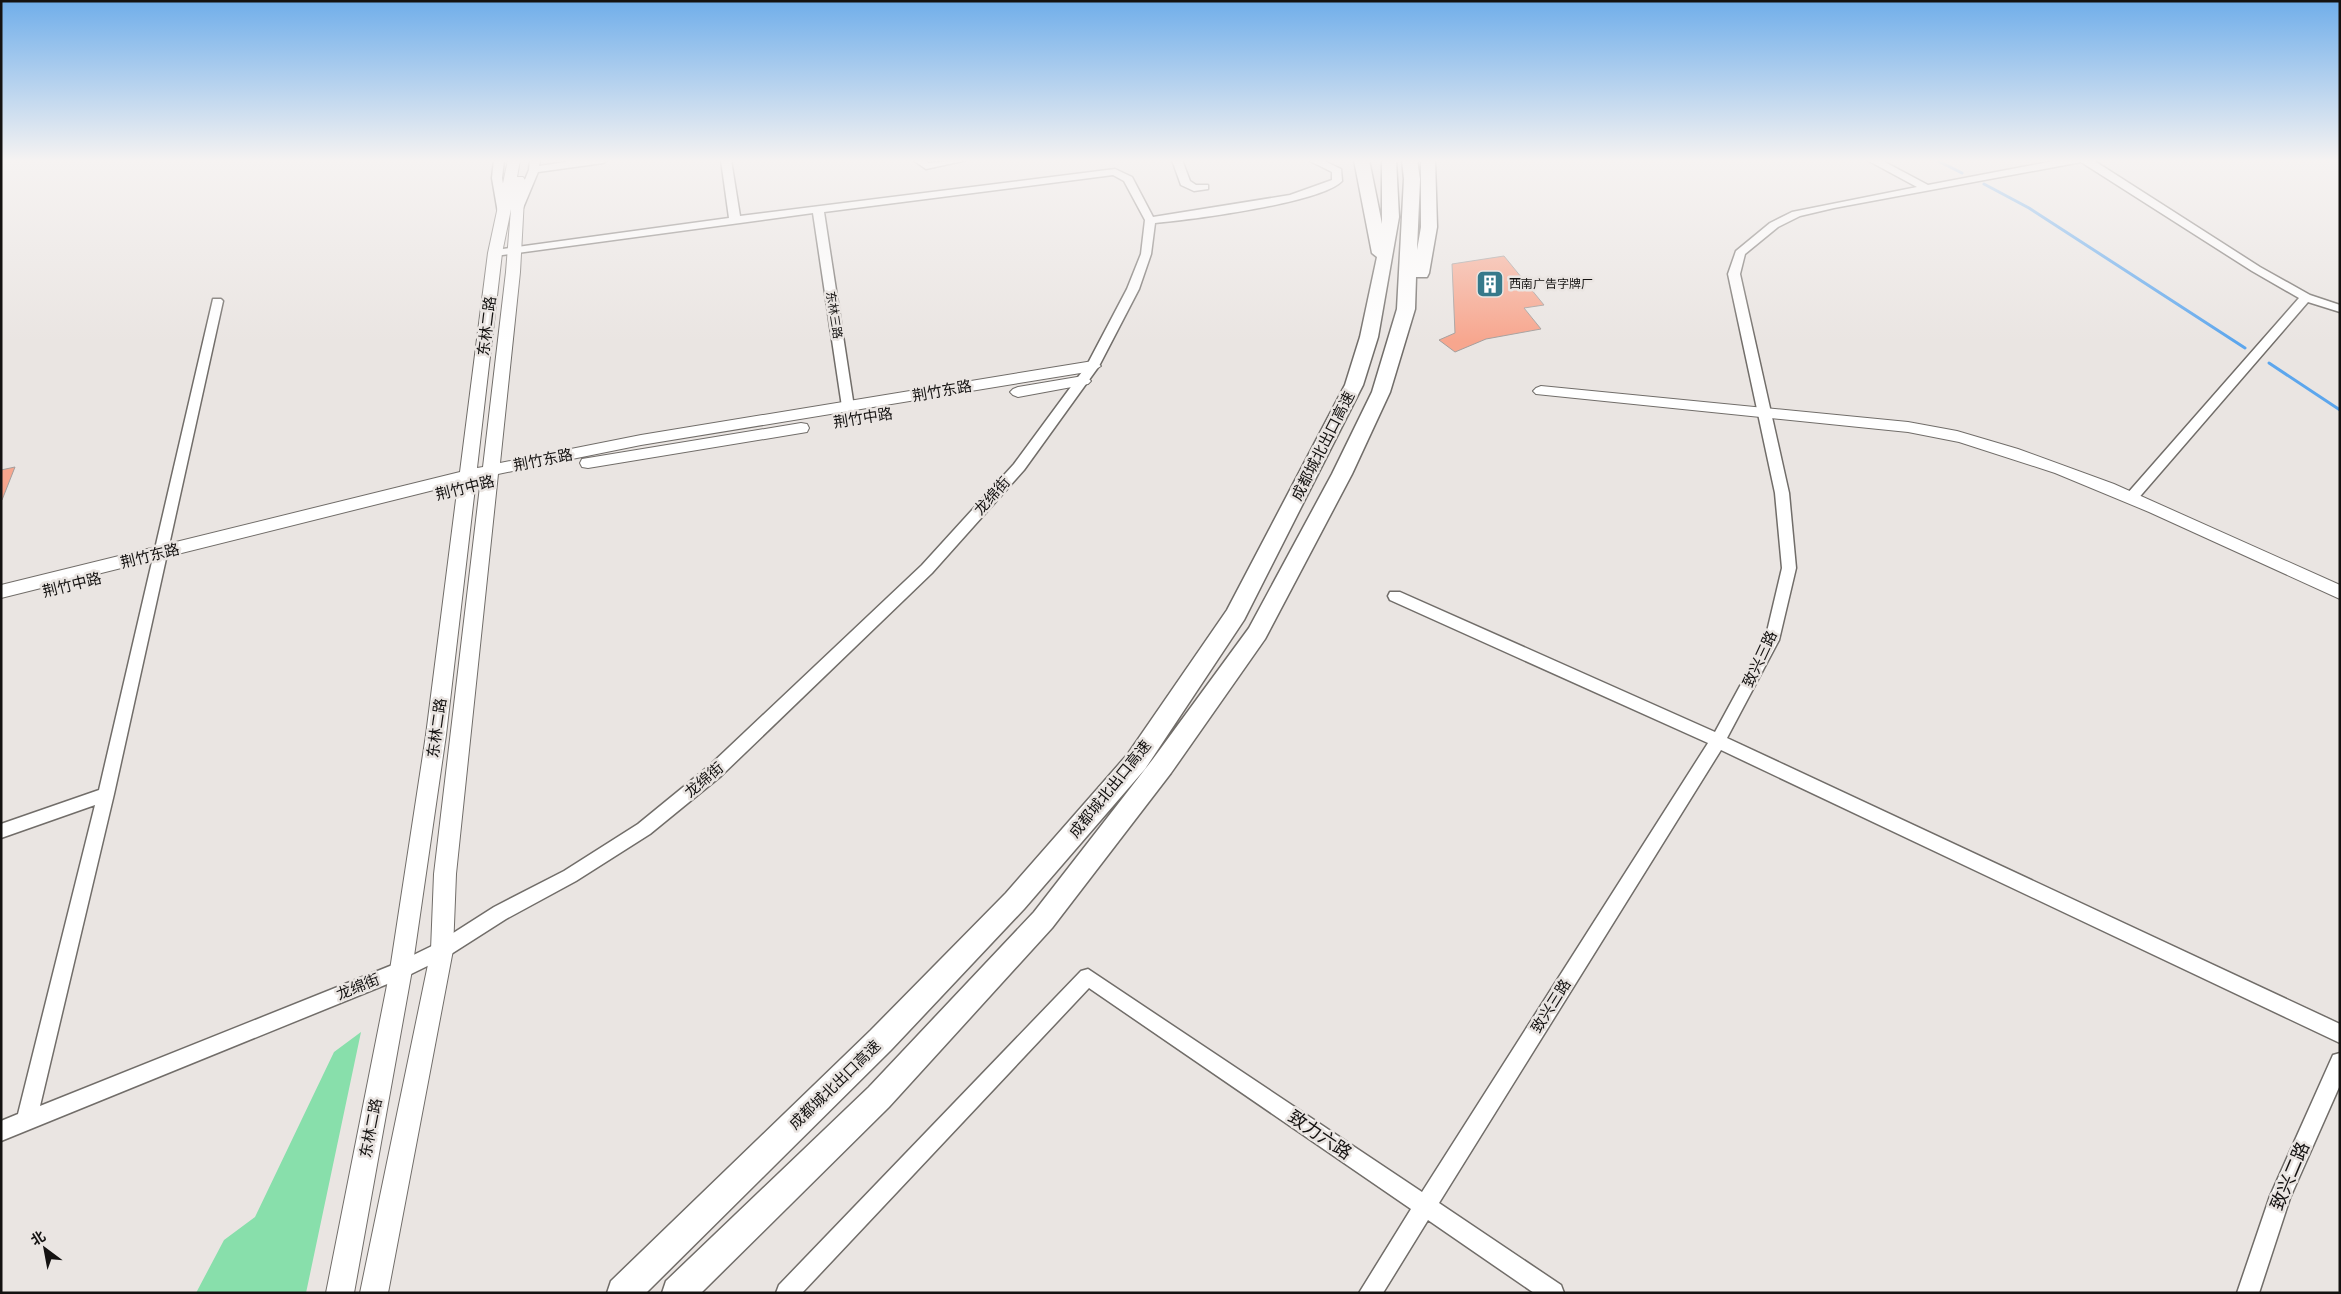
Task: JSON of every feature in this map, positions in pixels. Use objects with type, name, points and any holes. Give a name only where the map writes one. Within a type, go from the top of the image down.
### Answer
[{"type":"highway","points":[[1373,220],[1383,268]]},
{"type":"highway","name":"成都城北出口高速","points":[[623,1293],[882,1040],[1015,901],[1136,762],[1236,614],[1354,385],[1369,337],[1390,220]]},
{"type":"highway","name":"成都城北出口高速","points":[[678,1293],[878,1097],[1043,920],[1162,766],[1257,633],[1342,474],[1380,392],[1406,309],[1410,220]]},
{"type":"highway","points":[[1406,309],[1420,274],[1429,220]]},
{"type":"main road","name":"东林二路","points":[[340,1293],[401,970],[436,735],[495,254],[506,220]]},
{"type":"main road","name":"东林二路","points":[[374,1293],[442,950],[445,874],[515,251],[511,220]]},
{"type":"main road","name":"荆竹东路","points":[[849,413],[1093,366]]},
{"type":"main road","name":"荆竹中路","points":[[1,603],[158,559],[491,475],[849,413],[1083,381]]},
{"type":"main road","points":[[1541,391],[1908,427],[1963,438],[2028,457],[2131,498],[2340,593]]},
{"type":"main road","name":"荆竹东路","points":[[1,592],[158,559]]},
{"type":"street","points":[[495,254],[732,220]]},
{"type":"street","name":"东林三路","points":[[820,220],[849,413]]},
{"type":"street","name":"龙绵街","points":[[1,1131],[401,970],[442,950],[500,913],[570,876],[644,829],[715,771],[927,569],[1019,467],[1093,366],[1136,280],[1146,254],[1150,220]]},
{"type":"street","name":"致兴三路","points":[[1370,1293],[1718,741],[1772,640],[1789,568],[1782,493],[1734,274],[1740,253],[1774,225],[1783,220]]},
{"type":"street","points":[[2179,220],[2256,269],[2306,297],[2340,309]]},
{"type":"street","points":[[2131,498],[2306,297]]},
{"type":"street","points":[[26,1121],[106,794],[217,301]]},
{"type":"street","points":[[1394,596],[1718,741],[2340,1034]]},
{"type":"street","points":[[1,831],[106,794]]},
{"type":"street","name":"致力六路","points":[[786,1293],[1088,976],[1424,1207],[1553,1293]]},
{"type":"street","name":"致兴二路","points":[[2248,1293],[2280,1196],[2340,1062]]},
{"type":"green space","points":[[361,1032],[306,1293],[196,1293],[224,1240],[255,1217],[334,1052]]},
{"type":"building","name":"西南广告字牌厂","points":[[1504,256],[1544,305],[1524,308],[1541,329],[1486,339],[1455,352],[1439,340],[1455,333],[1452,264]]},
{"type":"building","points":[[15,467],[2,500],[1,500],[1,470]]},
{"type":"waterway","points":[[2048,220],[2245,348]]},
{"type":"waterway","points":[[2269,363],[2340,410]]},
{"type":"place","name":"西南广告字牌厂","points":[[1490,284]]}]
